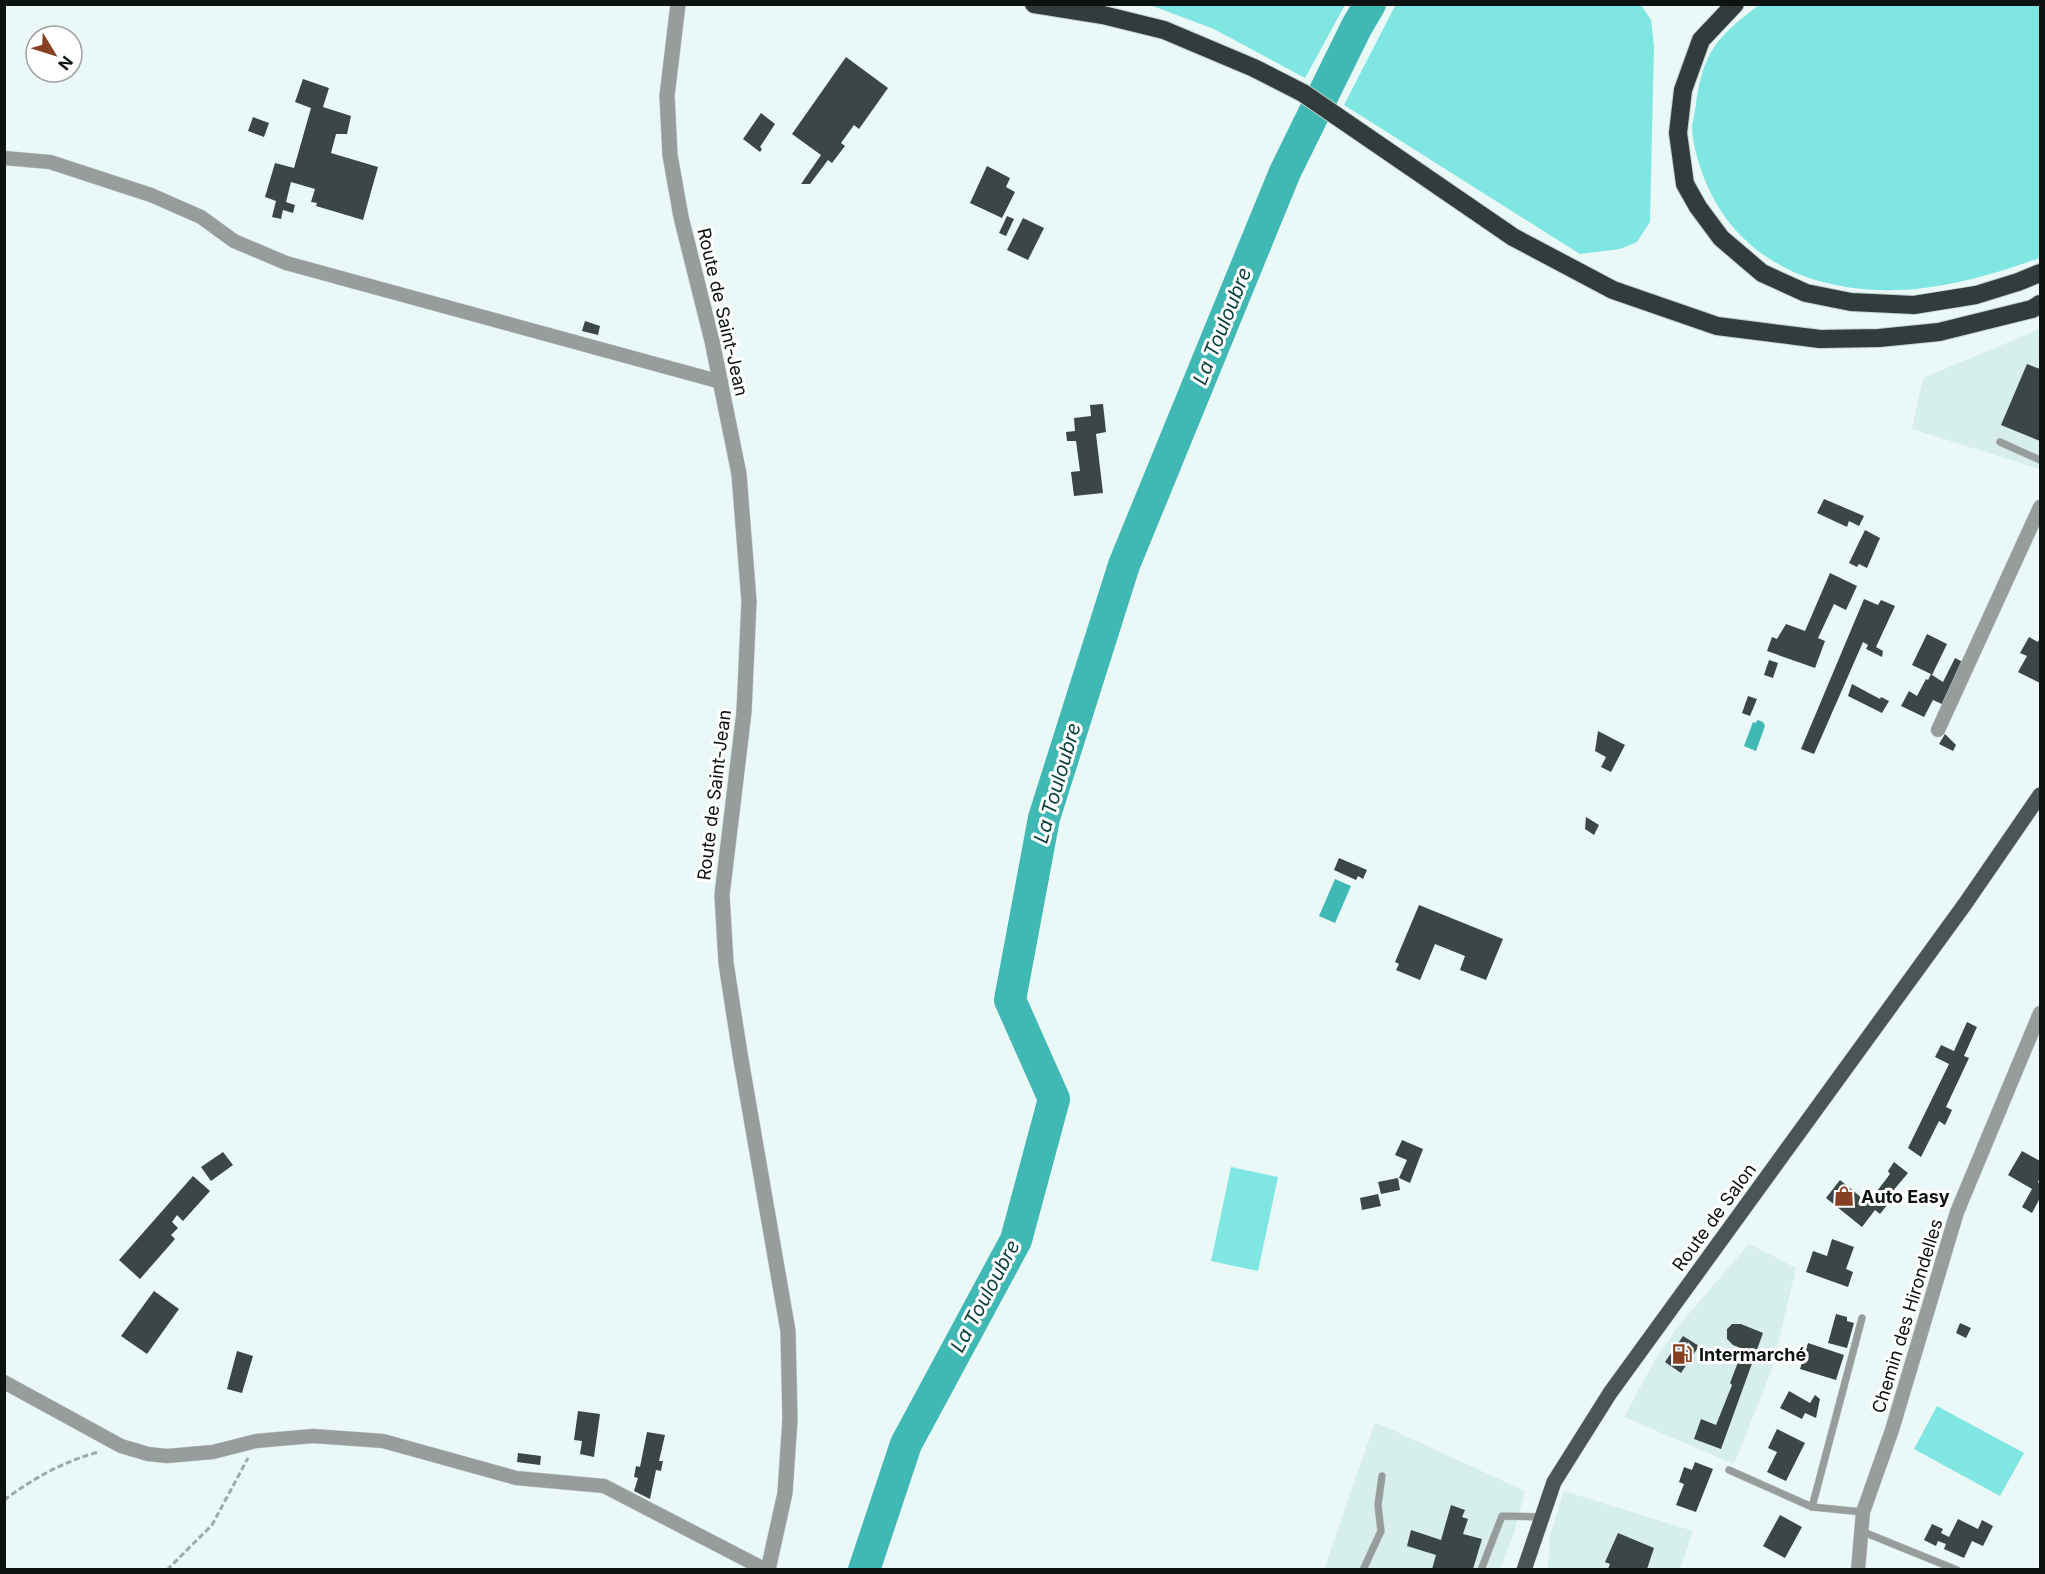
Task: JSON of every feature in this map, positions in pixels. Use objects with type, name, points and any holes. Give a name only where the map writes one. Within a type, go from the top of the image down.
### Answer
[{"type":"highway","points":[[1034,4],[1103,15],[1164,30],[1254,68],[1303,93],[1342,118],[1513,237],[1613,291],[1717,326],[1820,339],[1879,338],[1939,332],[2032,309],[2040,304]]},
{"type":"highway","points":[[1735,4],[1701,40],[1683,90],[1678,133],[1685,184],[1698,207],[1721,238],[1762,273],[1806,293],[1851,302],[1914,305],[1976,295],[2040,273]]},
{"type":"main road","points":[[2028,814],[2040,795]]},
{"type":"main road","points":[[2028,814],[2040,800]]},
{"type":"main road","name":"Route de Salon","points":[[1524,1569],[1554,1482],[1610,1393],[2028,814]]},
{"type":"street","name":"Route de Saint-Jean","points":[[678,4],[667,96],[670,155],[681,217],[712,341],[739,474],[749,601],[744,712],[722,894],[726,963],[788,1331],[790,1419],[785,1493],[767,1569]]},
{"type":"street","points":[[4,158],[50,162],[152,195],[201,217],[234,241],[286,263],[721,382]]},
{"type":"street","points":[[1938,730],[2040,507]]},
{"type":"street","name":"Chemin des Hirondelles","points":[[1858,1569],[1863,1512],[1892,1430],[1957,1212],[2040,1013]]},
{"type":"street","points":[[4,1382],[121,1446],[148,1454],[167,1456],[213,1452],[256,1442],[313,1436],[383,1442],[516,1478],[604,1486],[767,1569]]},
{"type":"lane","points":[[2000,442],[2040,460]]},
{"type":"lane","points":[[1812,1507],[1862,1318]]},
{"type":"lane","points":[[1729,1470],[1812,1507],[1863,1512]]},
{"type":"lane","points":[[1363,1569],[1381,1531],[1378,1505],[1382,1476]]},
{"type":"lane","points":[[1481,1569],[1502,1516],[1542,1517]]},
{"type":"lane","points":[[1861,1531],[1957,1569]]},
{"type":"path","points":[[167,1569],[212,1525],[256,1442]]},
{"type":"path","points":[[4,1500],[31,1480],[75,1458],[121,1446]]},
{"type":"shaded area","points":[[1396,4],[1641,5],[1651,20],[1654,46],[1650,222],[1637,242],[1620,249],[1580,254],[1344,105]]},
{"type":"shaded area","points":[[1150,5],[1345,5],[1305,78],[1214,29]]},
{"type":"shaded area","points":[[1759,5],[2040,5],[2040,258],[1965,281],[1940,286],[1889,290],[1862,289],[1813,279],[1772,261],[1754,248],[1724,216],[1712,196],[1697,158],[1692,127],[1701,78],[1711,52],[1727,32]]},
{"type":"shaded area","points":[[2040,329],[2040,469],[1912,429],[1923,378]]},
{"type":"shaded area","points":[[1758,720],[1765,726],[1756,751],[1744,746],[1753,722]]},
{"type":"shaded area","points":[[1335,879],[1351,886],[1335,923],[1319,916]]},
{"type":"shaded area","points":[[1231,1167],[1278,1177],[1258,1271],[1211,1261]]},
{"type":"shaded area","points":[[1749,1244],[1796,1268],[1772,1369],[1734,1464],[1624,1417],[1655,1360],[1679,1325]]},
{"type":"shaded area","points":[[1937,1406],[2024,1453],[2000,1496],[1914,1449]]},
{"type":"shaded area","points":[[1375,1422],[1525,1491],[1514,1533],[1500,1569],[1324,1570]]},
{"type":"shaded area","points":[[1564,1491],[1693,1531],[1680,1569],[1548,1570],[1550,1536]]},
{"type":"building","points":[[846,57],[888,88],[859,129],[854,125],[841,143],[845,146],[832,163],[828,160],[810,184],[801,184],[821,155],[792,134]]},
{"type":"building","points":[[303,79],[329,88],[323,107],[351,116],[347,134],[336,134],[331,153],[378,167],[363,220],[316,206],[317,203],[311,202],[315,189],[291,182],[286,202],[295,205],[293,213],[283,210],[281,219],[272,217],[276,201],[265,197],[275,163],[294,168],[311,108],[295,102]]},
{"type":"building","points":[[761,113],[775,124],[760,147],[762,149],[760,152],[743,139]]},
{"type":"building","points":[[253,117],[269,123],[264,137],[248,131]]},
{"type":"building","points":[[987,166],[1010,178],[1006,187],[1015,192],[1002,218],[970,203]]},
{"type":"building","points":[[1007,216],[1014,219],[1006,236],[999,233]]},
{"type":"building","points":[[1023,218],[1044,228],[1028,260],[1007,250]]},
{"type":"building","points":[[585,321],[600,326],[598,335],[582,331]]},
{"type":"building","points":[[2027,364],[2040,369],[2040,441],[2001,425]]},
{"type":"building","points":[[1103,404],[1106,432],[1096,434],[1103,493],[1074,496],[1071,472],[1080,471],[1076,441],[1067,441],[1066,432],[1075,431],[1074,418],[1091,416],[1090,405]]},
{"type":"building","points":[[1824,499],[1864,516],[1859,526],[1849,521],[1847,527],[1817,513]]},
{"type":"building","points":[[1865,530],[1880,538],[1867,568],[1849,563]]},
{"type":"building","points":[[1830,573],[1857,586],[1846,610],[1834,604],[1818,638],[1825,641],[1815,668],[1767,651],[1772,637],[1777,639],[1786,624],[1805,631]]},
{"type":"building","points":[[1864,599],[1878,605],[1881,600],[1895,606],[1876,647],[1883,651],[1882,657],[1866,649],[1868,645],[1863,642],[1814,754],[1801,749]]},
{"type":"building","points":[[1927,634],[1947,644],[1932,675],[1943,682],[1955,658],[1967,664],[1944,705],[1933,700],[1924,717],[1901,706],[1909,691],[1917,696],[1931,674],[1912,665]]},
{"type":"building","points":[[2029,637],[2038,642],[2040,637],[2040,683],[2018,672],[2027,656],[2020,653]]},
{"type":"building","points":[[1769,660],[1778,663],[1773,678],[1764,675]]},
{"type":"building","points":[[1852,684],[1880,699],[1881,697],[1889,701],[1882,713],[1848,696]]},
{"type":"building","points":[[1748,696],[1757,699],[1750,716],[1742,713]]},
{"type":"building","points":[[1598,731],[1625,745],[1611,772],[1601,767],[1606,757],[1595,751]]},
{"type":"building","points":[[1945,734],[1956,745],[1953,751],[1939,744]]},
{"type":"building","points":[[1586,817],[1599,825],[1594,835],[1585,829]]},
{"type":"building","points":[[1339,858],[1367,870],[1363,879],[1358,876],[1356,880],[1334,870]]},
{"type":"building","points":[[1419,905],[1503,939],[1486,980],[1460,970],[1465,956],[1435,944],[1420,980],[1396,970],[1399,964],[1395,962]]},
{"type":"building","points":[[1967,1022],[1977,1027],[1964,1056],[1969,1058],[1946,1107],[1952,1110],[1945,1125],[1939,1121],[1921,1157],[1908,1148],[1949,1064],[1935,1057],[1941,1045],[1954,1051]]},
{"type":"building","points":[[1402,1140],[1423,1149],[1410,1183],[1399,1178],[1407,1160],[1395,1155]]},
{"type":"building","points":[[2022,1151],[2040,1161],[2038,1182],[2040,1198],[2032,1213],[2022,1207],[2032,1189],[2008,1175]]},
{"type":"building","points":[[223,1152],[233,1165],[211,1181],[201,1167]]},
{"type":"building","name":"Auto Easy","points":[[1894,1162],[1908,1173],[1892,1192],[1895,1195],[1880,1214],[1875,1210],[1862,1227],[1826,1198],[1840,1180],[1868,1203],[1890,1174],[1888,1171]]},
{"type":"building","points":[[193,1176],[210,1191],[183,1221],[177,1215],[172,1222],[178,1228],[171,1235],[175,1239],[140,1279],[119,1260]]},
{"type":"building","points":[[1398,1178],[1400,1190],[1381,1194],[1378,1182]]},
{"type":"building","points":[[1378,1194],[1381,1206],[1362,1210],[1360,1198]]},
{"type":"building","points":[[1832,1239],[1854,1247],[1846,1269],[1853,1272],[1848,1287],[1806,1272],[1813,1251],[1827,1256]]},
{"type":"building","points":[[154,1291],[179,1309],[147,1354],[121,1336]]},
{"type":"building","points":[[1836,1314],[1847,1317],[1847,1321],[1854,1323],[1847,1348],[1828,1343]]},
{"type":"building","points":[[1960,1323],[1971,1328],[1966,1338],[1956,1333]]},
{"type":"building","points":[[1732,1324],[1741,1324],[1763,1333],[1721,1449],[1694,1439],[1701,1419],[1716,1425],[1732,1385],[1730,1383],[1743,1349],[1733,1345],[1727,1339],[1727,1329]]},
{"type":"building","name":"Intermarché","points":[[1683,1336],[1699,1346],[1681,1373],[1665,1362]]},
{"type":"building","points":[[1808,1343],[1844,1355],[1836,1380],[1800,1369]]},
{"type":"building","points":[[237,1351],[253,1356],[242,1393],[227,1389]]},
{"type":"building","points":[[1789,1391],[1810,1403],[1815,1395],[1820,1399],[1816,1418],[1805,1413],[1802,1419],[1780,1408]]},
{"type":"building","points":[[578,1411],[600,1414],[594,1457],[580,1454],[582,1441],[574,1440]]},
{"type":"building","points":[[1777,1429],[1805,1443],[1786,1481],[1767,1472],[1777,1452],[1768,1448]]},
{"type":"building","points":[[647,1432],[665,1435],[659,1461],[663,1461],[661,1471],[656,1470],[650,1499],[634,1491],[638,1478],[634,1477],[636,1466],[640,1467]]},
{"type":"building","points":[[518,1453],[541,1456],[540,1465],[517,1462]]},
{"type":"building","points":[[1695,1462],[1713,1469],[1696,1512],[1676,1505],[1684,1484],[1679,1482],[1684,1467],[1692,1470]]},
{"type":"building","points":[[1451,1505],[1465,1510],[1462,1517],[1468,1519],[1463,1534],[1482,1539],[1473,1569],[1432,1569],[1436,1555],[1407,1546],[1411,1530],[1441,1540]]},
{"type":"building","points":[[1780,1515],[1802,1527],[1785,1558],[1763,1546]]},
{"type":"building","points":[[1958,1519],[1978,1529],[1982,1520],[1993,1526],[1983,1546],[1972,1541],[1964,1558],[1944,1549],[1946,1544],[1938,1541],[1936,1546],[1924,1540],[1932,1524],[1943,1529],[1941,1533],[1949,1537]]},
{"type":"building","points":[[1618,1533],[1654,1548],[1647,1569],[1608,1569],[1610,1564],[1605,1562]]},
{"type":"waterway","name":"La Touloubre","points":[[864,1570],[906,1444],[1016,1240],[1054,1099],[1010,1000],[1044,818],[1124,565],[1285,172],[1370,4]]},
{"type":"place","name":"Auto Easy","points":[[1844,1196]]},
{"type":"place","name":"Intermarché","points":[[1682,1354]]}]
